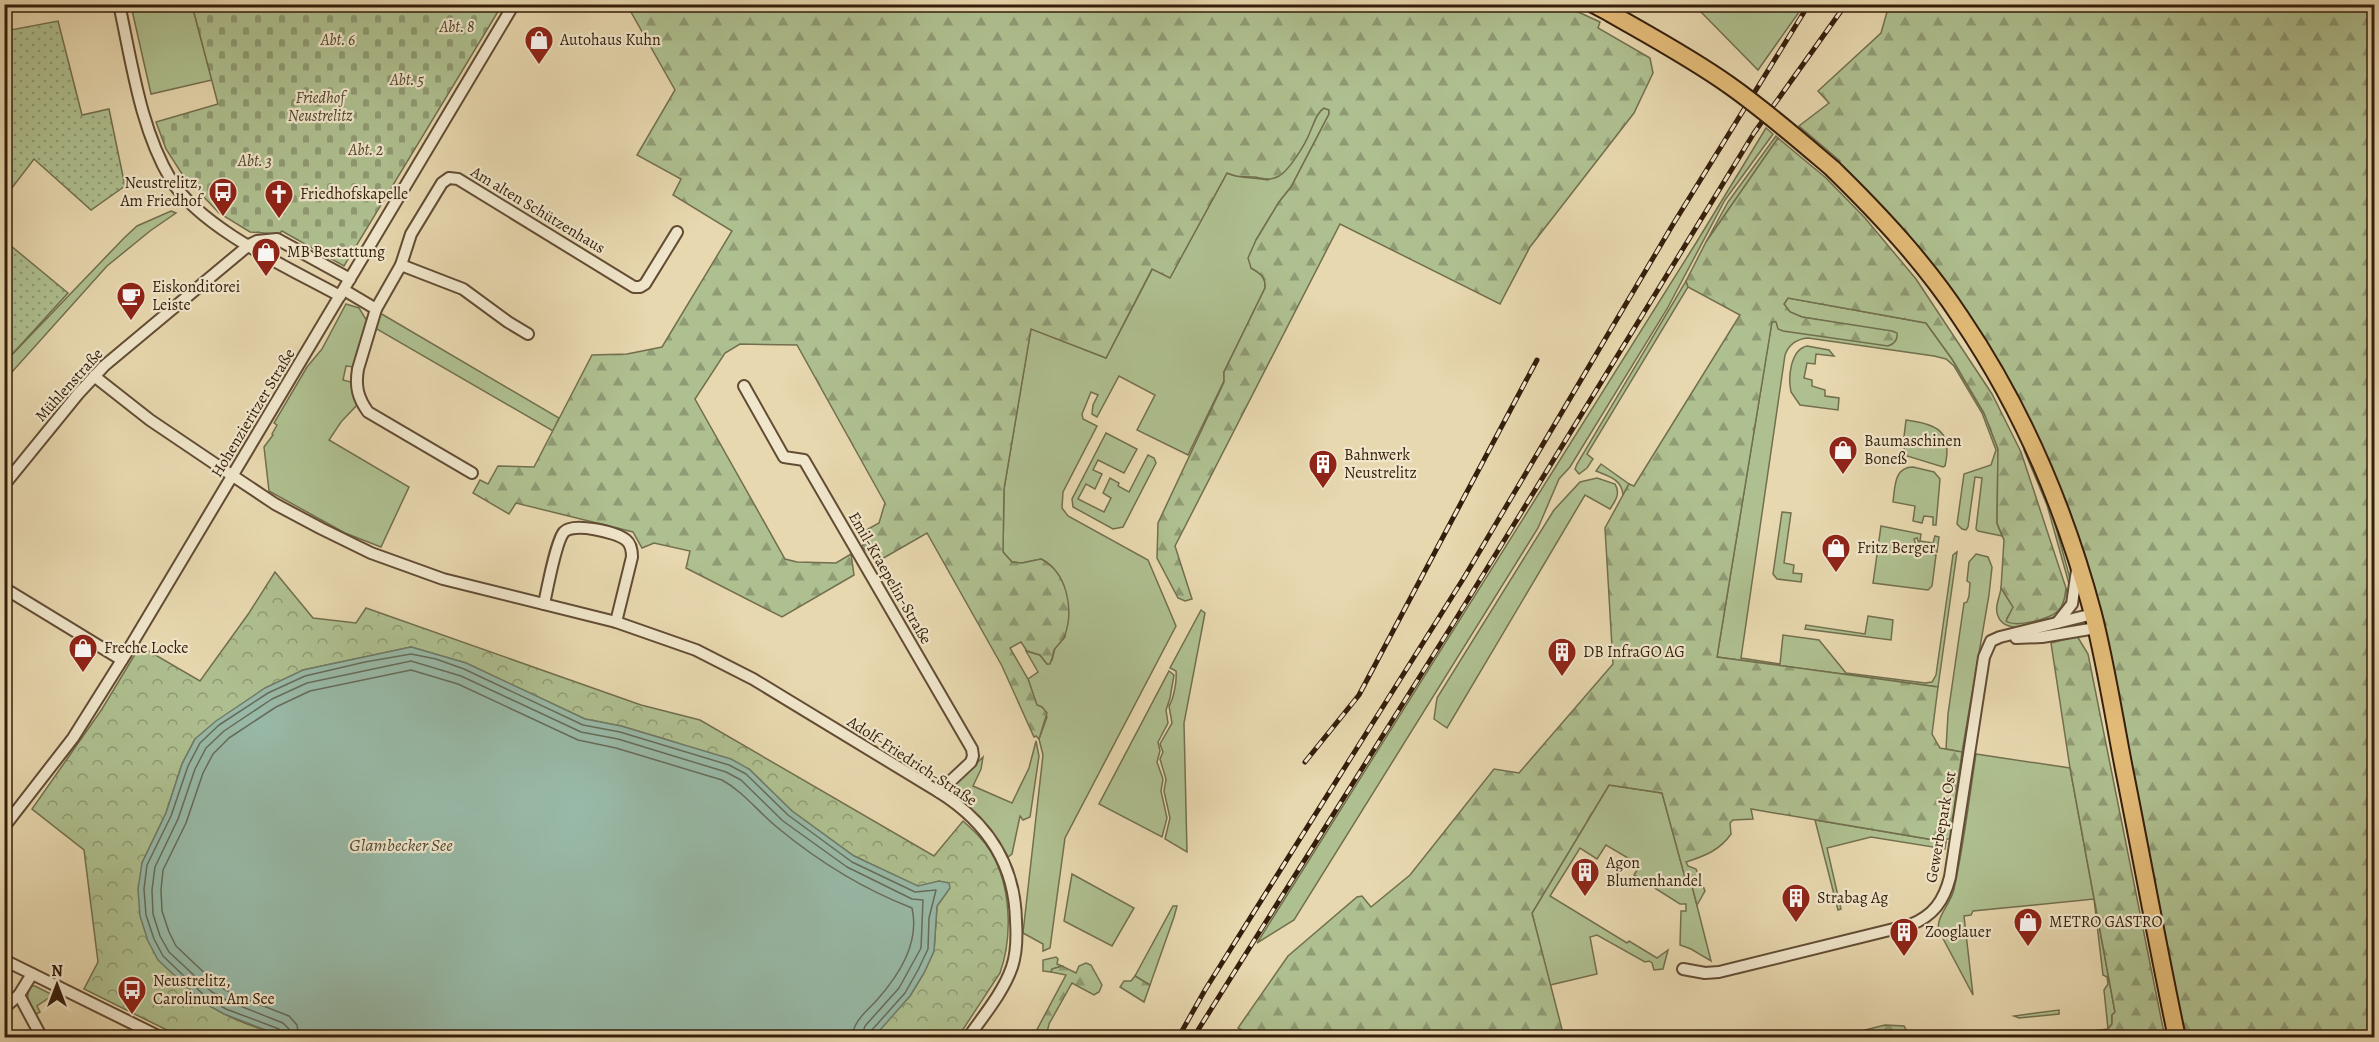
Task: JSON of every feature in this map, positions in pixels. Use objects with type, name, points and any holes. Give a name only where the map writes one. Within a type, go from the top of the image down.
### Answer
[{"type":"main road","points":[[1593,4],[1688,58],[1728,84],[1778,121],[1833,169],[1872,207],[1953,305],[2003,387],[2032,444],[2058,508],[2078,564],[2094,621],[2177,1036]]},
{"type":"street","points":[[119,4],[150,135],[172,180],[184,196],[210,220],[249,245],[376,309]]},
{"type":"street","name":"Hohenzieritzer Straße","points":[[4,827],[73,738],[122,660],[514,4]]},
{"type":"street","name":"Am alten Schützenhaus","points":[[472,473],[368,412],[359,400],[357,390],[358,369],[376,309],[405,259],[411,234],[442,183],[452,178],[458,179],[634,287],[645,284],[677,232]]},
{"type":"street","points":[[249,245],[270,238],[284,241],[350,279]]},
{"type":"street","name":"Mühlenstraße","points":[[4,485],[94,376],[249,245]]},
{"type":"street","points":[[401,265],[464,289],[528,334]]},
{"type":"street","name":"Adolf-Friedrich-Straße","points":[[94,376],[150,420],[233,476],[306,521],[371,553],[443,579],[616,622],[679,643],[732,667],[939,792],[974,819],[993,840],[1006,865],[1015,898],[1016,935],[1012,967],[968,1038]]},
{"type":"street","name":"Emil-Kraepelin-Straße","points":[[744,386],[784,457],[804,460],[972,749],[971,762],[939,792]]},
{"type":"street","points":[[543,604],[561,536],[572,527],[591,529],[621,537],[629,543],[632,550],[616,622]]},
{"type":"street","points":[[2057,623],[2066,614],[2074,598],[2078,564]]},
{"type":"street","points":[[4,588],[122,660]]},
{"type":"street","points":[[2000,637],[2057,623],[2094,621]]},
{"type":"street","points":[[2000,637],[2042,637],[2094,621]]},
{"type":"street","name":"Gewerbepark Ost","points":[[1683,969],[1715,973],[1910,925],[1933,912],[1943,897],[1950,877],[1984,657],[1992,641],[2000,637]]},
{"type":"street","points":[[4,960],[162,1038]]},
{"type":"street","points":[[4,1008],[19,995],[32,974]]},
{"type":"street","points":[[19,995],[42,1038]]},
{"type":"green space","points":[[1698,4],[1804,5],[1758,70],[1699,10]]},
{"type":"green space","points":[[155,5],[192,5],[212,80],[151,94],[132,10]]},
{"type":"green space","name":"Friedhof Neustrelitz","points":[[192,5],[502,5],[344,266],[282,231],[279,234],[250,232],[219,213],[182,174],[166,149],[156,122],[218,104]]},
{"type":"green space","points":[[627,5],[1563,5],[1600,22],[1598,28],[1650,58],[1653,73],[1634,113],[1530,247],[1500,304],[1340,224],[1175,546],[1192,599],[1185,601],[1178,598],[1157,558],[1158,523],[1224,382],[1224,372],[1265,288],[1263,278],[1251,268],[1248,258],[1279,202],[1291,187],[1329,110],[1324,108],[1319,113],[1301,150],[1281,174],[1268,179],[1227,173],[1170,278],[1152,269],[1106,358],[1031,329],[1004,489],[1003,552],[1012,562],[1022,563],[1041,559],[1050,565],[1057,573],[1066,592],[1069,614],[1065,635],[1054,650],[1050,664],[1047,664],[1040,655],[1027,651],[1021,642],[1010,648],[1028,679],[1037,705],[1047,713],[1039,739],[1034,737],[1002,666],[927,533],[880,560],[861,547],[866,542],[861,533],[879,523],[885,503],[797,345],[740,344],[725,353],[695,399],[785,559],[797,562],[836,563],[851,554],[854,575],[782,617],[686,568],[690,551],[654,543],[642,548],[633,532],[516,503],[509,514],[473,493],[480,480],[488,484],[498,466],[534,467],[592,355],[627,354],[662,347],[732,231],[673,195],[681,179],[637,155],[675,90]]},
{"type":"green space","points":[[1658,5],[1698,5],[1699,10],[1669,9]]},
{"type":"green space","points":[[1889,5],[2374,5],[2374,1032],[2336,1038],[2185,1038],[2182,1033],[2112,666],[2008,386],[1837,164],[1840,161],[1799,126],[1829,103],[1818,91],[1881,33]]},
{"type":"green space","points":[[58,21],[82,115],[109,109],[125,186],[91,210],[34,159],[5,197],[5,31]]},
{"type":"green space","points":[[1324,108],[1329,110],[1329,114],[1291,187],[1256,240],[1251,268],[1262,276],[1265,288],[1224,372],[1224,381],[1188,455],[1137,430],[1155,395],[1119,376],[1097,417],[1092,414],[1098,395],[1091,392],[1082,414],[1083,419],[1097,426],[1063,492],[1062,508],[1068,516],[1148,560],[1176,626],[1065,838],[1050,948],[1043,951],[1043,944],[1023,933],[1043,755],[1039,739],[1047,717],[1042,707],[1037,706],[1028,679],[1038,672],[1026,651],[1040,655],[1047,664],[1052,660],[1055,648],[1065,637],[1064,593],[1057,574],[1041,559],[1022,563],[1012,562],[1003,552],[1004,489],[1031,328],[1106,358],[1153,268],[1170,277],[1227,173],[1268,180],[1300,149],[1316,116]]},
{"type":"green space","points":[[1766,128],[1773,134],[1725,200],[1667,309],[1570,467],[1559,479],[1538,528],[1294,920],[1257,943],[1696,243]]},
{"type":"green space","points":[[1776,136],[1778,138],[1706,242],[1728,202]]},
{"type":"green space","points":[[1778,138],[1826,178],[1865,218],[1916,279],[1992,394],[2021,452],[2066,588],[2065,597],[2058,611],[2040,620],[2017,624],[2006,621],[2013,607],[2001,588],[2004,540],[1997,523],[1998,449],[1984,413],[1952,359],[1926,323],[1788,298],[1784,304],[1790,312],[1802,317],[1892,331],[1897,333],[1897,338],[1888,346],[1783,331],[1778,329],[1776,322],[1772,322],[1717,657],[1938,687],[1932,734],[1940,748],[1962,752],[1950,839],[1946,839],[1946,842],[1751,809],[1753,819],[1733,820],[1730,823],[1731,834],[1722,844],[1706,855],[1686,862],[1688,866],[1696,869],[1705,891],[1697,905],[1692,886],[1686,881],[1662,793],[1609,785],[1532,913],[1564,1037],[1245,1037],[1248,1033],[1238,1028],[1288,956],[1357,897],[1362,896],[1371,907],[1410,875],[1494,769],[1519,773],[1613,664],[1605,528],[1629,484],[1634,486],[1740,315],[1688,287],[1686,281],[1706,242]]},
{"type":"green space","points":[[171,211],[176,213],[107,266],[5,377],[5,362],[124,238],[137,226]]},
{"type":"green space","points":[[5,241],[68,293],[5,362]]},
{"type":"green space","points":[[1686,281],[1688,287],[1587,454],[1593,459],[1579,474],[1575,469],[1577,464]]},
{"type":"green space","points":[[1788,298],[1926,323],[1952,359],[1984,413],[1998,449],[1997,523],[2002,536],[1976,529],[1982,478],[1975,477],[1968,527],[1966,530],[1962,529],[1957,524],[1964,474],[1991,465],[1996,450],[1982,413],[1954,366],[1946,359],[1934,356],[1808,338],[1797,341],[1791,345],[1785,355],[1741,658],[1780,664],[1783,635],[1819,640],[1846,673],[1932,682],[1936,675],[1953,555],[1957,552],[1938,687],[1717,657],[1772,321],[1896,333],[1802,317],[1790,312],[1784,304]]},
{"type":"green space","points":[[346,304],[359,308],[367,321],[354,367],[346,366],[343,380],[351,382],[357,405],[341,422],[329,440],[409,487],[381,547],[345,533],[269,491],[264,447],[273,435],[277,425],[274,423],[307,367],[322,349]]},
{"type":"green space","points":[[380,313],[559,418],[553,431],[375,328]]},
{"type":"green space","points":[[1807,346],[1829,350],[1834,356],[1816,354],[1815,364],[1807,363],[1804,378],[1812,380],[1812,386],[1825,390],[1825,396],[1839,398],[1838,410],[1800,405],[1791,392],[1790,372],[1794,359],[1801,349]]},
{"type":"green space","points":[[1906,420],[1926,424],[1940,431],[1947,445],[1945,466],[1907,456],[1903,445]]},
{"type":"green space","points":[[1106,433],[1137,449],[1124,473],[1098,460],[1093,470],[1102,474],[1095,489],[1086,484],[1078,499],[1104,512],[1111,498],[1103,493],[1110,478],[1129,492],[1148,455],[1154,458],[1156,463],[1123,527],[1113,529],[1073,507],[1072,499]]},
{"type":"green space","points":[[2026,449],[2052,513],[2071,582],[2071,591],[2047,505],[2024,450]]},
{"type":"green space","points":[[1601,464],[1629,484],[1623,495],[1617,482],[1596,471]]},
{"type":"green space","points":[[1913,467],[1934,472],[1940,479],[1936,525],[1933,525],[1933,517],[1924,516],[1922,523],[1913,521],[1915,506],[1893,502],[1895,484],[1899,474],[1902,470]]},
{"type":"green space","points":[[1597,478],[1615,484],[1617,497],[1614,503],[1610,509],[1585,495],[1447,728],[1434,719],[1437,698],[1554,510],[1580,482]]},
{"type":"green space","points":[[1782,512],[1791,513],[1784,563],[1794,565],[1793,573],[1802,574],[1801,582],[1777,579],[1773,574]]},
{"type":"green space","points":[[1881,526],[1921,534],[1920,541],[1933,543],[1935,536],[1939,537],[1937,552],[1921,549],[1917,538],[1914,539],[1918,552],[1936,555],[1932,586],[1928,590],[1873,583]]},
{"type":"green space","points":[[1976,554],[1988,557],[1992,567],[1962,752],[1946,749],[1948,714],[1964,603],[1967,602],[1969,596],[1970,583],[1967,581],[1969,562]]},
{"type":"green space","points":[[275,572],[313,618],[356,623],[366,608],[641,705],[700,720],[934,856],[963,821],[988,847],[1003,880],[1008,927],[1000,973],[958,1037],[871,1037],[910,996],[934,951],[937,906],[947,892],[939,881],[918,887],[854,856],[792,811],[749,769],[668,740],[621,726],[585,719],[466,663],[411,647],[303,670],[195,739],[182,764],[166,813],[142,863],[193,992],[224,1014],[284,1037],[181,1037],[84,989],[98,962],[84,850],[32,809],[102,709],[140,646],[200,681],[249,613]]},
{"type":"green space","points":[[2001,588],[2014,607],[2007,618],[2017,621],[2036,621],[2053,614],[2063,599],[2066,588],[2069,599],[2061,612],[2052,618],[2026,626],[2009,626],[2002,622],[1997,613]]},
{"type":"green space","points":[[1201,610],[1205,613],[1184,723],[1187,852],[1165,839],[1170,818],[1164,791],[1166,779],[1160,759],[1163,752],[1160,744],[1172,723],[1169,706],[1176,684],[1176,671],[1170,668]]},
{"type":"green space","points":[[1868,616],[1893,620],[1891,640],[1805,629],[1806,625],[1865,634]]},
{"type":"green space","points":[[2077,636],[2088,654],[2165,1038],[2029,1038],[2108,1029],[2115,1012],[2070,768],[2051,643]]},
{"type":"green space","points":[[1169,671],[1174,675],[1166,710],[1168,723],[1158,742],[1160,751],[1157,762],[1163,779],[1161,791],[1167,818],[1162,837],[1099,804]]},
{"type":"green space","points":[[1036,741],[1039,756],[1030,817],[1023,820],[1020,816],[1012,854],[1008,857],[988,827],[951,795],[951,788],[983,757],[981,769],[973,786],[1012,803],[1029,768]]},
{"type":"green space","points":[[1976,754],[2070,768],[2115,1012],[2108,1029],[2104,990],[2108,984],[2107,977],[2103,975],[2094,899],[1973,911],[1971,915],[1964,916],[1973,995],[1939,931],[1939,921],[1952,895],[1958,872]]},
{"type":"green space","points":[[1609,785],[1662,793],[1686,881],[1692,886],[1711,961],[1680,945],[1681,911],[1686,911],[1686,904],[1680,904],[1634,875],[1640,865],[1606,845],[1597,859],[1580,848],[1550,896],[1627,943],[1629,941],[1657,958],[1668,950],[1663,969],[1654,970],[1649,961],[1645,962],[1597,935],[1590,937],[1597,974],[1550,985],[1532,913]]},
{"type":"green space","points":[[1815,820],[1946,842],[1945,849],[1871,837],[1827,848],[1841,909],[1838,910]]},
{"type":"green space","points":[[1072,874],[1134,908],[1112,946],[1064,921]]},
{"type":"green space","points":[[1173,906],[1177,906],[1174,917],[1150,985],[1135,976]]},
{"type":"green space","points":[[1056,957],[1057,964],[1062,966],[1052,969],[1051,972],[1043,971],[1043,960]]},
{"type":"green space","points":[[1086,963],[1091,965],[1102,985],[1099,992],[1094,995],[1072,983],[1049,1024],[1046,1037],[1033,1037],[1066,975],[1051,972],[1052,969],[1062,966],[1076,973],[1079,966]]},
{"type":"green space","points":[[1135,976],[1150,985],[1144,1002],[1120,987],[1124,981],[1131,981]]},
{"type":"green space","points":[[32,986],[53,995],[37,1006],[40,1012],[35,1015],[28,997]]},
{"type":"green space","points":[[2059,1010],[2059,1014],[2019,1018],[2014,1016]]},
{"type":"green space","points":[[1885,1025],[1904,1026],[1910,1037],[1837,1037]]},
{"type":"water","name":"Glambecker See","points":[[411,647],[466,663],[585,719],[621,726],[731,759],[749,769],[792,811],[854,856],[918,886],[939,881],[949,883],[950,888],[937,906],[934,951],[910,996],[873,1038],[284,1037],[224,1014],[204,1003],[158,960],[148,941],[140,916],[138,889],[142,863],[166,813],[182,764],[195,739],[216,721],[265,688],[303,670]]},
{"type":"railway","points":[[1178,1038],[1205,990],[1465,576],[1672,226],[1809,4]]},
{"type":"railway","points":[[1193,1038],[1456,619],[1754,133],[1846,4]]},
{"type":"railway","points":[[1305,762],[1359,695],[1537,360]]},
{"type":"place","name":"Autohaus Kuhn","points":[[539,66]]},
{"type":"place","name":"Neustrelitz, Am Friedhof","points":[[223,218]]},
{"type":"place","name":"Friedhofskapelle","points":[[279,220]]},
{"type":"place","name":"MB Bestattung","points":[[266,278]]},
{"type":"place","name":"Eiskonditorei Leiste","points":[[131,322]]},
{"type":"place","name":"Baumaschinen Boneß","points":[[1843,476]]},
{"type":"place","name":"Bahnwerk Neustrelitz","points":[[1323,490]]},
{"type":"place","name":"Fritz Berger","points":[[1836,574]]},
{"type":"place","name":"Freche Locke","points":[[83,674]]},
{"type":"place","name":"DB InfraGO AG","points":[[1562,678]]},
{"type":"place","name":"Agon Blumenhandel","points":[[1585,898]]},
{"type":"place","name":"Strabag Ag","points":[[1796,924]]},
{"type":"place","name":"METRO GASTRO","points":[[2028,948]]},
{"type":"place","name":"Zooglauer","points":[[1904,958]]},
{"type":"place","name":"Neustrelitz, Carolinum Am See","points":[[132,1016]]},
{"type":"park label","name":"Abt. 8","points":[[457,27]]},
{"type":"park label","name":"Abt. 6","points":[[338,40]]},
{"type":"park label","name":"Abt. 5","points":[[407,80]]},
{"type":"park label","name":"Abt. 2","points":[[366,150]]},
{"type":"park label","name":"Abt. 3","points":[[255,161]]}]
